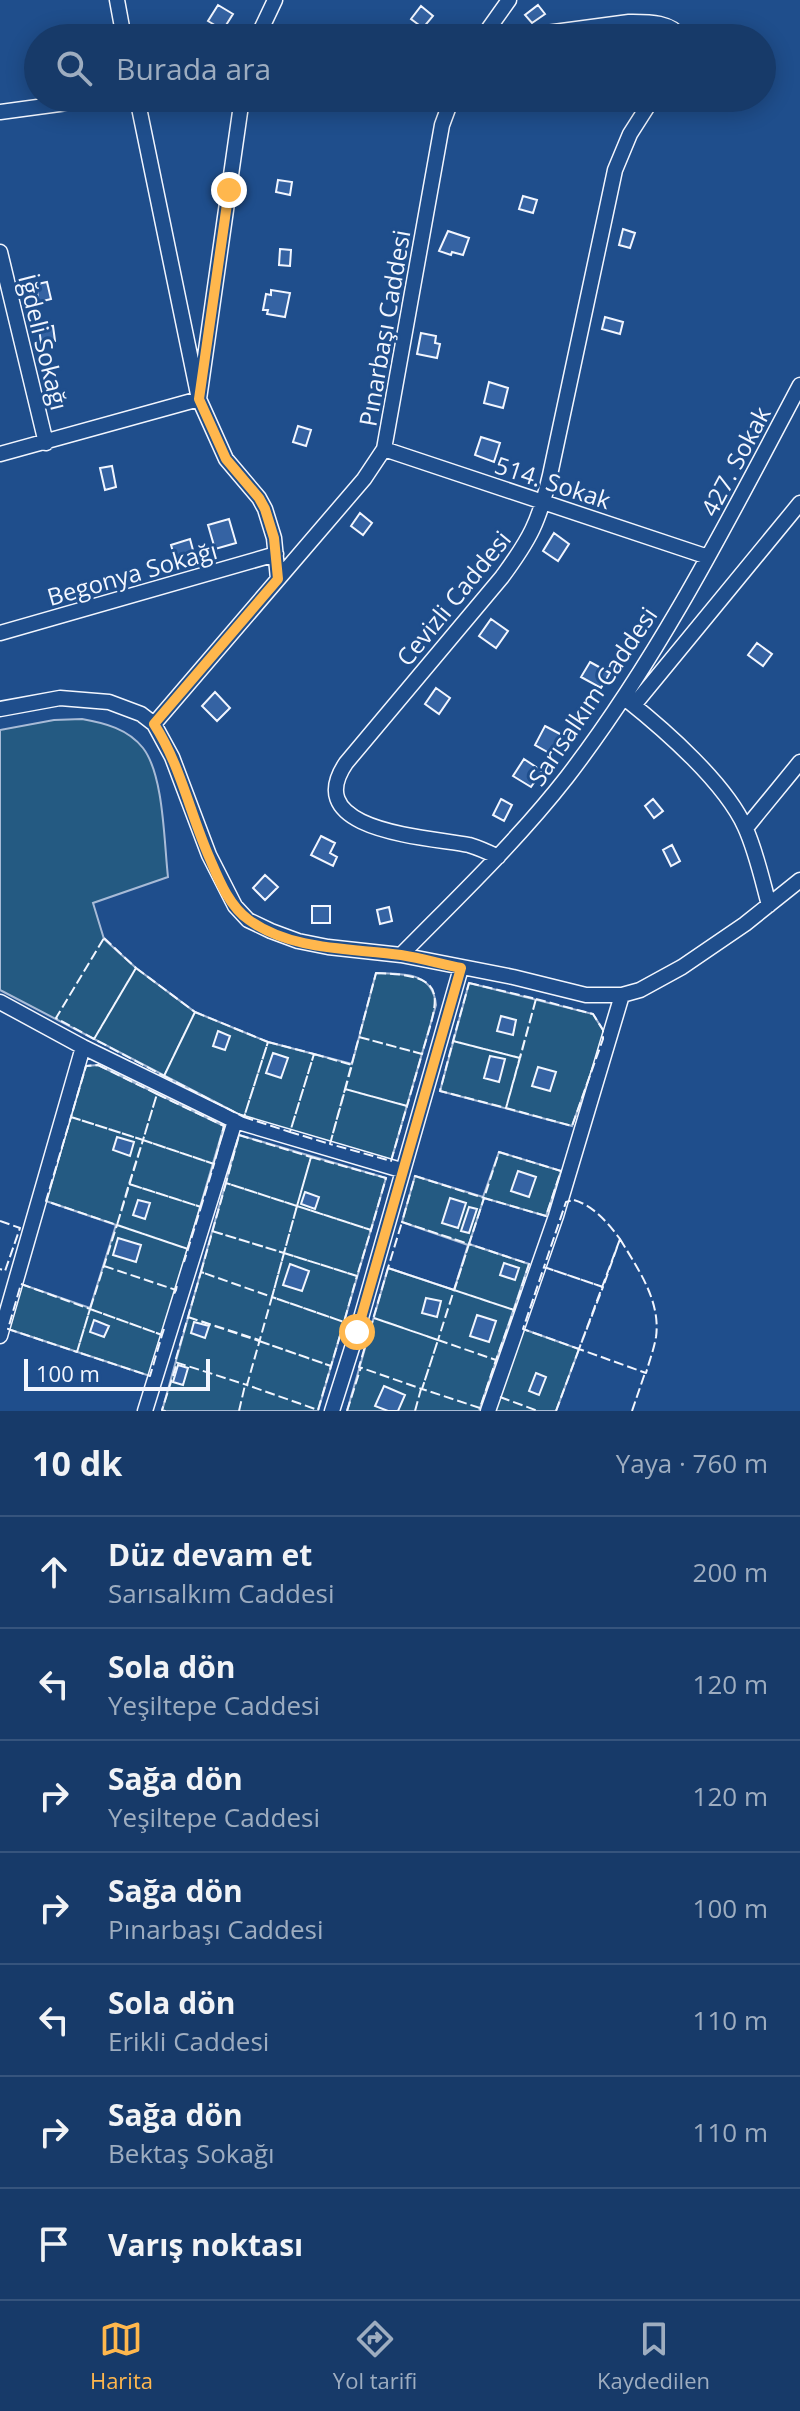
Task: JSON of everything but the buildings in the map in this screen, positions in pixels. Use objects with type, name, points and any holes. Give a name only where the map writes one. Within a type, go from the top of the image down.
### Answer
[{"type":"street","points":[[117,0],[121,24]]},
{"type":"street","points":[[264,24],[275,0]]},
{"type":"street","points":[[492,24],[509,0]]},
{"type":"street","points":[[614,24],[655,24]]},
{"type":"street","points":[[0,112],[24,109]]},
{"type":"street","points":[[140,112],[199,399],[226,459],[265,509],[274,538],[278,579]]},
{"type":"street","points":[[199,399],[240,112]]},
{"type":"street","name":"Pınarbaşı Caddesi","points":[[154,724],[364,479],[384,449],[447,112]]},
{"type":"street","name":"Cevizli Caddesi","points":[[498,857],[471,846],[358,821],[337,801],[337,780],[346,763],[511,565],[537,523],[610,189],[630,134],[644,112]]},
{"type":"street","name":"İğdeli Sokağı","points":[[0,252],[46,443]]},
{"type":"street","name":"427. Sokak","points":[[708,557],[800,385]]},
{"type":"street","points":[[0,454],[199,399]]},
{"type":"street","name":"514. Sokak","points":[[384,449],[708,557]]},
{"type":"street","points":[[769,905],[746,828],[738,814],[710,777],[672,738],[629,701],[800,503]]},
{"type":"street","name":"Begonya Sokağı","points":[[0,633],[276,554]]},
{"type":"street","name":"Sarısalkım Caddesi","points":[[401,955],[498,857],[629,701],[708,557]]},
{"type":"street","points":[[0,709],[60,698],[88,699],[128,708],[154,724],[172,757],[209,855],[235,906],[248,920],[298,941],[401,955],[586,995],[622,995],[640,990],[682,967],[745,924],[800,880]]},
{"type":"street","points":[[746,828],[800,762]]},
{"type":"street","points":[[332,1411],[461,968]]},
{"type":"street","points":[[488,1411],[556,1216],[622,995]]},
{"type":"street","points":[[0,1002],[83,1047],[235,1121],[401,1170]]},
{"type":"street","points":[[0,1336],[83,1047]]},
{"type":"street","points":[[145,1411],[235,1121]]},
{"type":"shaded area","points":[[82,719],[116,728],[137,741],[150,760],[159,792],[168,877],[93,903],[104,939],[136,968],[195,1012],[268,1042],[352,1064],[376,973],[415,977],[429,986],[436,1005],[391,1161],[244,1117],[0,990],[0,730],[54,720]]},
{"type":"shaded area","points":[[469,983],[593,1014],[603,1030],[603,1039],[572,1126],[440,1091]]},
{"type":"shaded area","points":[[98,1065],[224,1126],[150,1376],[8,1329],[21,1284],[90,1308],[116,1225],[46,1201],[86,1066]]},
{"type":"shaded area","points":[[239,1135],[386,1178],[318,1411],[162,1411]]},
{"type":"shaded area","points":[[499,1152],[561,1171],[546,1216],[484,1198],[469,1244],[529,1264],[479,1411],[347,1411],[388,1268],[454,1290],[468,1245],[402,1222],[415,1176],[483,1197]]},
{"type":"shaded area","points":[[523,1329],[579,1349],[556,1411],[495,1411]]},
{"type":"fence","points":[[104,938],[136,968],[94,1039],[56,1018],[104,938]]},
{"type":"fence","points":[[136,968],[195,1012],[164,1076],[94,1039],[136,968]]},
{"type":"fence","points":[[376,973],[417,978],[434,992],[433,1017],[422,1054],[359,1037],[376,973]]},
{"type":"fence","points":[[469,983],[536,999],[520,1058],[453,1041],[469,983]]},
{"type":"fence","points":[[536,999],[593,1014],[603,1030],[603,1039],[572,1126],[506,1108],[536,999]]},
{"type":"fence","points":[[195,1012],[268,1042],[244,1117],[164,1076],[195,1012]]},
{"type":"fence","points":[[359,1037],[422,1054],[407,1106],[345,1089],[359,1037]]},
{"type":"fence","points":[[453,1041],[520,1058],[506,1108],[440,1091],[453,1041]]},
{"type":"fence","points":[[268,1042],[314,1054],[290,1132],[244,1117],[268,1042]]},
{"type":"fence","points":[[314,1054],[352,1065],[330,1144],[290,1132],[314,1054]]},
{"type":"fence","points":[[98,1065],[157,1094],[143,1140],[71,1117],[86,1066],[98,1065]]},
{"type":"fence","points":[[345,1089],[407,1106],[391,1161],[330,1144],[345,1089]]},
{"type":"fence","points":[[157,1094],[224,1126],[214,1164],[143,1140],[157,1094]]},
{"type":"fence","points":[[71,1117],[143,1140],[117,1225],[46,1201],[71,1117]]},
{"type":"fence","points":[[239,1135],[311,1157],[297,1206],[226,1183],[239,1135]]},
{"type":"fence","points":[[143,1140],[214,1164],[201,1207],[129,1184],[143,1140]]},
{"type":"fence","points":[[499,1152],[561,1171],[546,1216],[484,1198],[499,1152]]},
{"type":"fence","points":[[311,1157],[386,1178],[371,1230],[297,1206],[311,1157]]},
{"type":"fence","points":[[415,1176],[484,1198],[469,1244],[402,1222],[415,1176]]},
{"type":"fence","points":[[212,1231],[284,1253],[272,1297],[201,1272],[226,1183],[297,1206],[284,1253],[212,1231]]},
{"type":"fence","points":[[129,1184],[201,1207],[188,1249],[117,1225],[129,1184]]},
{"type":"fence","points":[[574,1200],[594,1211],[620,1239],[603,1287],[544,1267],[566,1202],[574,1200]]},
{"type":"fence","points":[[297,1206],[371,1230],[357,1276],[284,1253],[297,1206]]},
{"type":"fence","points":[[0,1221],[20,1228],[5,1271],[0,1269]]},
{"type":"fence","points":[[402,1222],[469,1244],[454,1290],[388,1268],[402,1222]]},
{"type":"fence","points":[[164,1329],[162,1335],[90,1309],[117,1225],[188,1249],[184,1262]]},
{"type":"fence","points":[[620,1239],[647,1286],[655,1311],[656,1337],[646,1373],[579,1349],[620,1239]]},
{"type":"fence","points":[[454,1290],[514,1310],[529,1264],[469,1244],[454,1291]]},
{"type":"fence","points":[[284,1253],[357,1276],[344,1322],[272,1297],[284,1253]]},
{"type":"fence","points":[[104,1266],[176,1290],[174,1294]]},
{"type":"fence","points":[[104,1266],[176,1290],[177,1285]]},
{"type":"fence","points":[[544,1267],[603,1287],[579,1349],[523,1329],[544,1267]]},
{"type":"fence","points":[[374,1318],[438,1340],[422,1389],[359,1367],[388,1268],[454,1290],[438,1340],[374,1318]]},
{"type":"fence","points":[[204,1273],[201,1272],[175,1362],[247,1385]]},
{"type":"fence","points":[[21,1284],[90,1309],[77,1352],[8,1329],[21,1284]]},
{"type":"fence","points":[[438,1340],[496,1360],[514,1310],[454,1290]]},
{"type":"fence","points":[[259,1341],[331,1366],[318,1410],[247,1385],[272,1297],[344,1322],[331,1366],[259,1341]]},
{"type":"fence","points":[[90,1309],[162,1335],[150,1376],[77,1352],[90,1309]]},
{"type":"fence","points":[[188,1317],[259,1340]]},
{"type":"fence","points":[[188,1317],[259,1343]]},
{"type":"fence","points":[[438,1340],[496,1360],[480,1408],[422,1389],[438,1340]]},
{"type":"fence","points":[[556,1411],[577,1348]]},
{"type":"fence","points":[[162,1411],[165,1411],[162,1410],[177,1363]]},
{"type":"fence","points":[[347,1411],[361,1367]]},
{"type":"fence","points":[[632,1411],[645,1373]]},
{"type":"fence","points":[[239,1411],[245,1385]]},
{"type":"fence","points":[[415,1411],[421,1389]]},
{"type":"fence","points":[[500,1397],[538,1411]]},
{"type":"route","points":[[229,190],[199,399],[226,459],[265,509],[274,538],[278,579],[154,724],[172,757],[223,886],[248,920],[298,941],[401,955],[461,968],[357,1332]]}]
